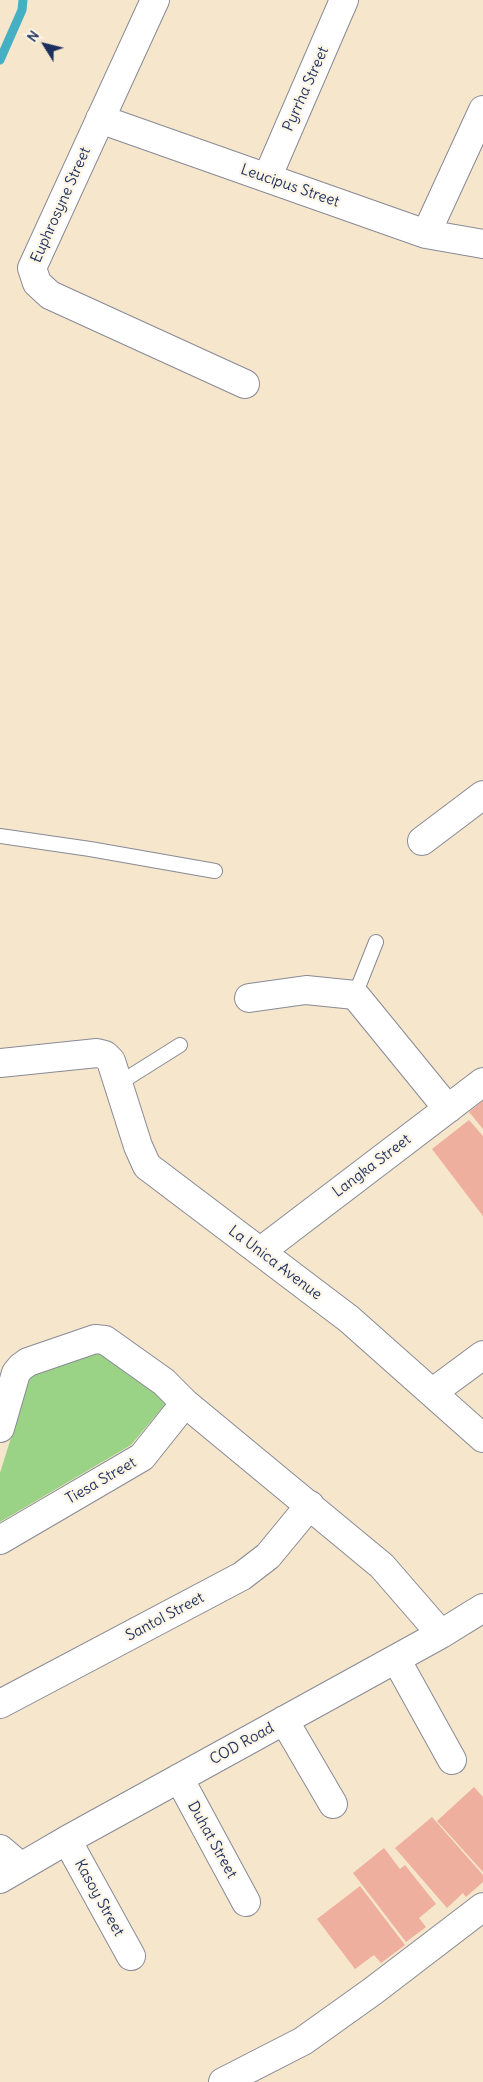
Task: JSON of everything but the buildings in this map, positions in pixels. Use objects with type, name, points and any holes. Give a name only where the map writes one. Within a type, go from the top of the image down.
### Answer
[{"type":"street","name":"Euphrosyne Street","points":[[155,0],[32,268],[37,283],[50,295],[244,384]]},
{"type":"street","name":"Pyrrha Street","points":[[267,178],[344,0]]},
{"type":"street","points":[[426,234],[483,110]]},
{"type":"street","name":"Leucipus Street","points":[[100,119],[426,234],[483,244]]},
{"type":"street","points":[[422,841],[483,795]]},
{"type":"street","points":[[249,998],[306,990],[355,995],[448,1109]]},
{"type":"street","points":[[0,1063],[97,1053],[105,1055],[115,1072]]},
{"type":"street","name":"La Unica Avenue","points":[[115,1072],[138,1146],[147,1166],[349,1319],[483,1438]]},
{"type":"street","name":"Langka Street","points":[[261,1251],[483,1082]]},
{"type":"street","points":[[0,1428],[16,1373],[21,1367],[28,1362],[95,1339],[105,1340],[164,1382],[185,1403],[382,1566],[441,1634]]},
{"type":"street","points":[[433,1392],[483,1355]]},
{"type":"street","name":"Tiesa Street","points":[[0,1540],[142,1457],[185,1403]]},
{"type":"street","name":"Santol Street","points":[[0,1704],[242,1576],[268,1556],[310,1505]]},
{"type":"street","name":"COD Road","points":[[7,1865],[67,1840],[441,1634],[483,1608]]},
{"type":"street","points":[[396,1659],[452,1760]]},
{"type":"street","points":[[284,1720],[333,1804]]},
{"type":"street","name":"Duhat Street","points":[[179,1778],[246,1902]]},
{"type":"street","name":"Kasoy Street","points":[[67,1840],[131,1956]]},
{"type":"street","points":[[223,2082],[303,2041],[373,1991],[483,1907]]},
{"type":"lane","points":[[0,836],[90,849],[215,871]]},
{"type":"lane","points":[[355,995],[376,942]]},
{"type":"lane","points":[[115,1072],[180,1045]]},
{"type":"green space","points":[[103,1348],[167,1402],[131,1445],[0,1522],[0,1473],[31,1374]]},
{"type":"waterway","points":[[0,60],[22,10],[23,0]]}]
